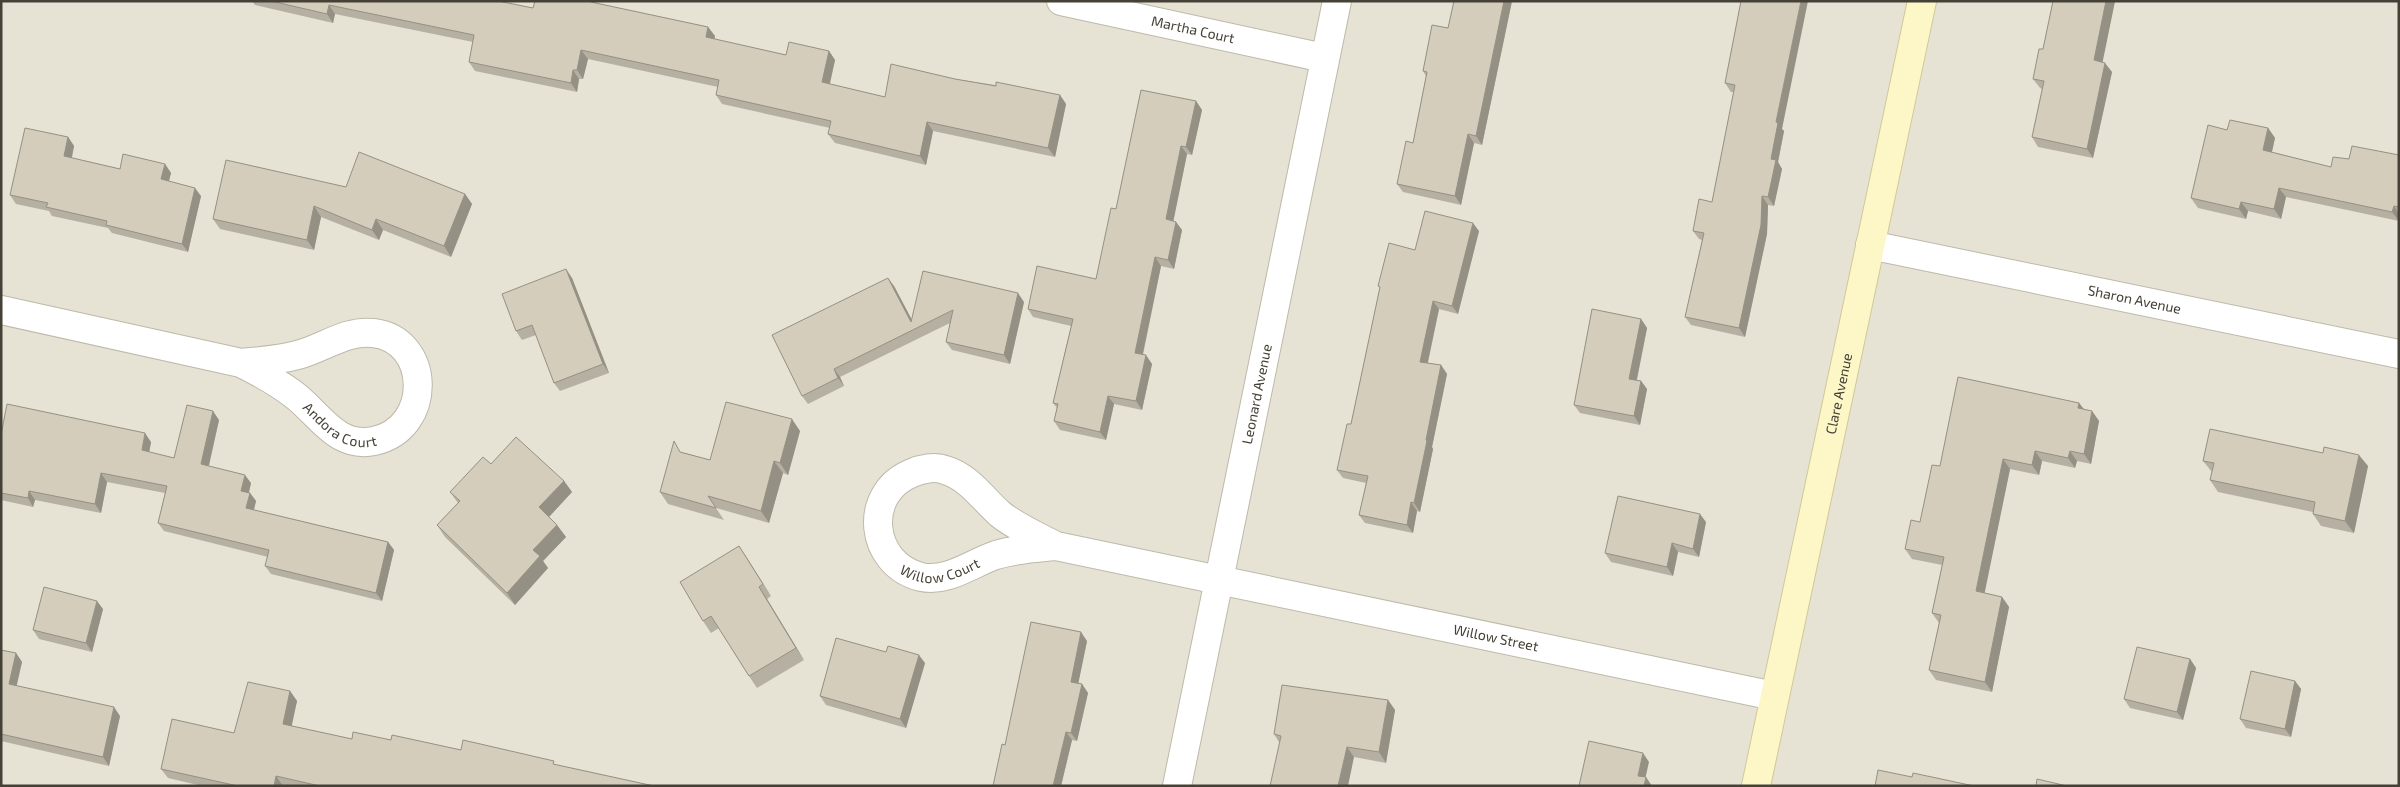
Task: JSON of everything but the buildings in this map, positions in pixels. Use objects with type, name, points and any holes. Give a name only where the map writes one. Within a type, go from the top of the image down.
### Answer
[{"type":"street","name":"Martha Court","points":[[1061,1],[1324,58]]},
{"type":"street","name":"Leonard Avenue","points":[[1177,786],[1337,1]]},
{"type":"street","name":"Clare Avenue","points":[[1756,786],[1922,1]]},
{"type":"street","name":"Sharon Avenue","points":[[1870,245],[2399,354]]},
{"type":"street","name":"Andora Court","points":[[1,310],[241,363],[271,379],[295,395],[333,433],[352,441],[374,441],[394,433],[410,418],[418,398],[418,377],[410,357],[395,341],[375,333],[353,333],[302,354],[274,360],[241,363]]},
{"type":"street","name":"Willow Court","points":[[1056,546],[1001,514],[963,477],[943,469],[921,469],[901,477],[886,492],[878,512],[878,534],[887,553],[902,569],[922,577],[943,577],[994,556],[1023,548],[1056,546],[1218,580]]},
{"type":"street","name":"Willow Street","points":[[1218,580],[1774,696]]},
{"type":"shaded area","points":[[1,1],[2399,1],[2399,786],[1,786]]}]
